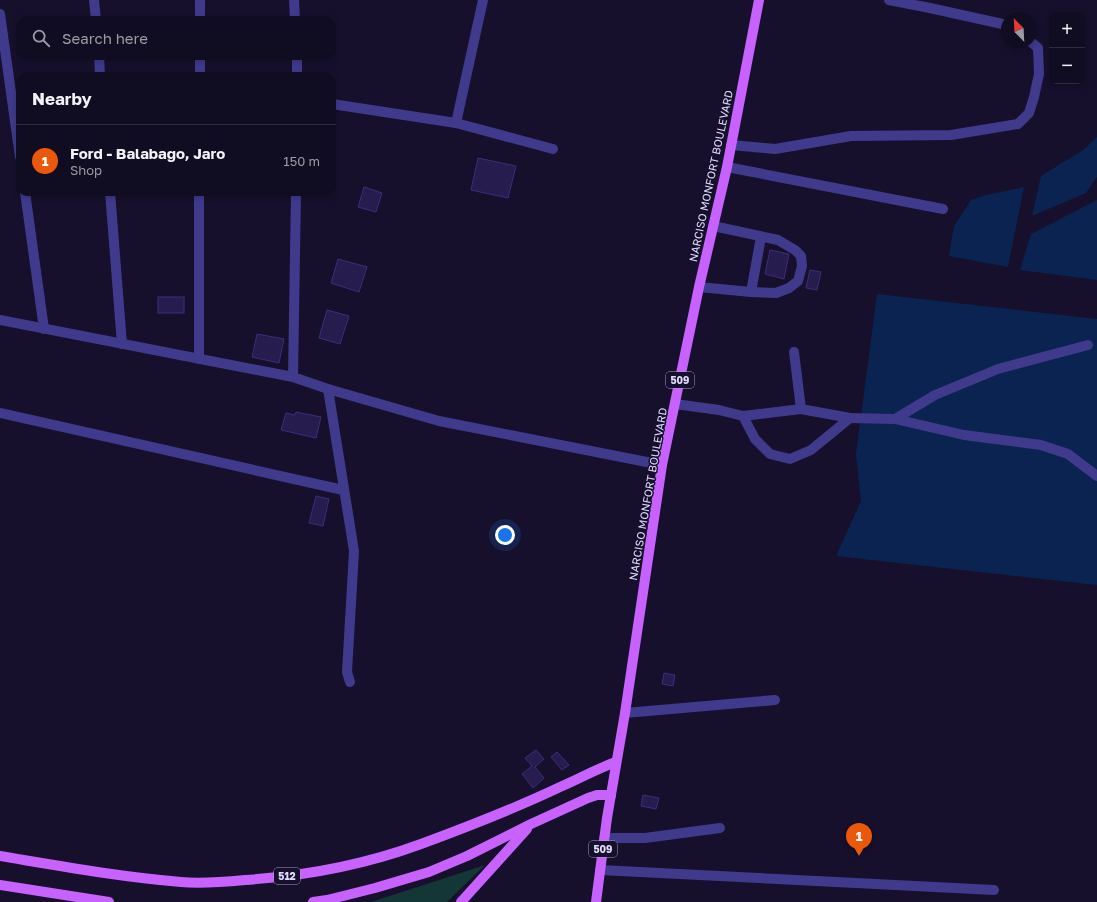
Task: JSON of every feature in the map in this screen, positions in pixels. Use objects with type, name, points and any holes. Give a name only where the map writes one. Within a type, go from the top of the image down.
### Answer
[{"type":"main road","name":"NARCISO MONFORT BOULEVARD","points":[[596,902],[604,838],[625,713],[662,465],[727,167],[759,0]]},
{"type":"main road","name":"512","points":[[0,856],[88,870],[182,882],[223,882],[321,872],[419,845],[543,795],[595,770],[616,762]]},
{"type":"main road","points":[[313,902],[368,890],[429,872],[467,856],[588,798],[597,795],[611,795]]},
{"type":"main road","points":[[462,902],[531,824]]},
{"type":"main road","points":[[0,885],[109,902]]},
{"type":"street","points":[[94,0],[96,16]]},
{"type":"street","points":[[200,0],[200,16]]},
{"type":"street","points":[[294,0],[295,16]]},
{"type":"street","points":[[456,123],[483,0]]},
{"type":"street","points":[[889,0],[1001,24]]},
{"type":"street","points":[[0,14],[16,128]]},
{"type":"street","points":[[731,145],[775,149],[851,136],[951,135],[1018,124],[1029,113],[1034,97],[1039,74],[1037,47]]},
{"type":"street","points":[[99,60],[100,72]]},
{"type":"street","points":[[200,60],[200,72]]},
{"type":"street","points":[[296,60],[297,72]]},
{"type":"street","points":[[336,105],[456,123],[553,149]]},
{"type":"street","points":[[727,167],[943,209]]},
{"type":"street","points":[[26,196],[44,328]]},
{"type":"street","points":[[110,196],[122,344]]},
{"type":"street","points":[[199,359],[200,196]]},
{"type":"street","points":[[293,377],[296,196]]},
{"type":"street","points":[[700,287],[776,293],[789,288],[798,281],[802,266],[801,256],[795,250],[778,240],[713,226]]},
{"type":"street","points":[[751,292],[761,237]]},
{"type":"street","points":[[0,320],[293,377],[438,420],[662,465]]},
{"type":"street","points":[[895,419],[935,395],[998,369],[1088,345]]},
{"type":"street","points":[[794,352],[801,410]]},
{"type":"street","points":[[328,388],[343,490],[354,551],[347,672],[350,682]]},
{"type":"street","points":[[675,404],[719,410],[743,416],[801,410],[850,418],[895,419],[964,435],[1041,445],[1068,454],[1097,476]]},
{"type":"street","points":[[0,413],[343,490]]},
{"type":"street","points":[[743,416],[755,439],[770,454],[790,459],[811,450],[850,418]]},
{"type":"street","points":[[625,713],[775,700]]},
{"type":"street","points":[[604,838],[644,838],[720,828]]},
{"type":"street","points":[[600,870],[994,890]]},
{"type":"green space","points":[[485,865],[447,902],[371,902]]},
{"type":"water","points":[[1097,137],[1097,177],[1086,193],[1032,216],[1041,176],[1083,150]]},
{"type":"water","points":[[1024,187],[1008,267],[949,256],[954,226],[971,200],[986,195]]},
{"type":"water","points":[[1097,200],[1097,280],[1020,270],[1031,234]]},
{"type":"water","points":[[877,294],[1097,319],[1097,585],[836,556],[861,501],[856,454]]},
{"type":"building","points":[[478,158],[516,166],[508,198],[471,190]]},
{"type":"building","points":[[364,187],[382,193],[376,212],[358,207]]},
{"type":"building","points":[[770,250],[789,254],[784,279],[765,274]]},
{"type":"building","points":[[338,259],[367,267],[359,292],[331,283]]},
{"type":"building","points":[[810,270],[821,272],[817,290],[806,288]]},
{"type":"building","points":[[158,297],[184,297],[184,313],[158,313]]},
{"type":"building","points":[[327,310],[349,316],[340,344],[319,338]]},
{"type":"building","points":[[257,334],[284,339],[279,363],[252,357]]},
{"type":"building","points":[[296,412],[321,417],[316,438],[281,430],[286,413],[295,415]]},
{"type":"building","points":[[316,496],[329,499],[323,526],[309,523]]},
{"type":"building","points":[[664,673],[675,675],[673,686],[662,684]]},
{"type":"building","points":[[536,750],[544,759],[535,767],[544,778],[533,788],[522,774],[532,766],[525,758]]},
{"type":"building","points":[[557,752],[569,765],[562,770],[551,757]]},
{"type":"building","points":[[643,795],[659,798],[656,809],[641,806]]},
{"type":"place","name":"Ford - Balabago, Jaro","points":[[859,856]]}]
